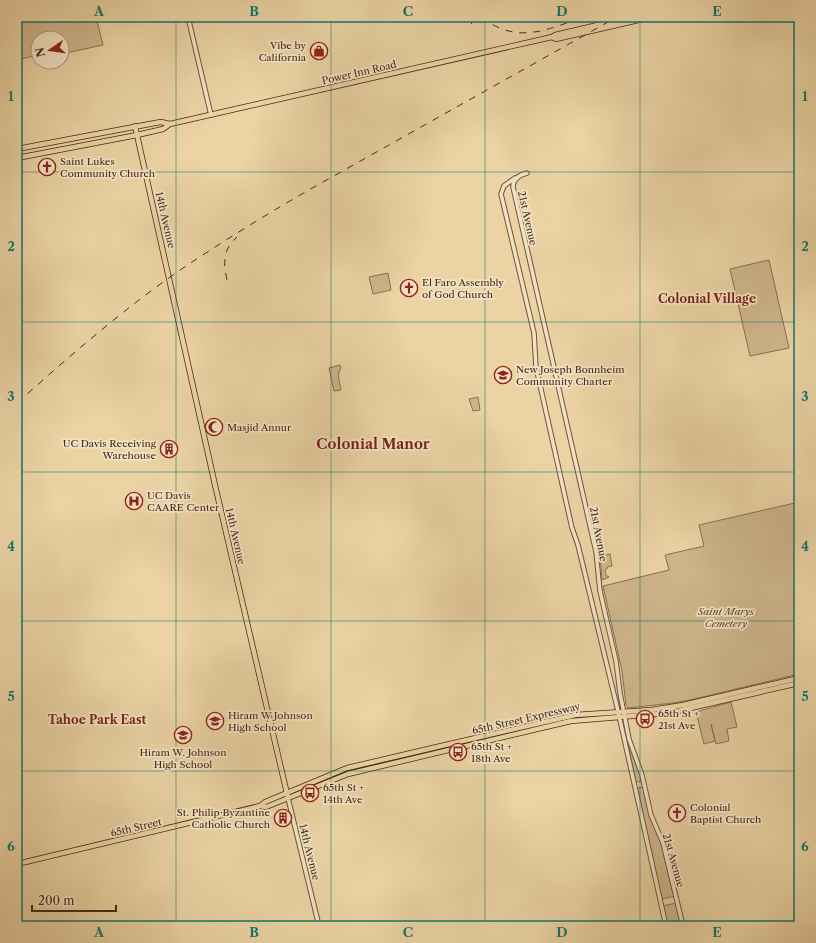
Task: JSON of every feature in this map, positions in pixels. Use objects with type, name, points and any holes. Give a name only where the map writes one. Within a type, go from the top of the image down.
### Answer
[{"type":"main road","name":"Power Inn Road","points":[[17,158],[137,135],[163,129],[170,124],[552,37],[555,35],[632,17]]},
{"type":"main road","name":"Power Inn Road","points":[[552,37],[556,39],[643,19],[646,17]]},
{"type":"main road","name":"Power Inn Road","points":[[17,149],[91,136],[135,126],[161,122],[170,124]]},
{"type":"main road","name":"14th Avenue","points":[[135,126],[215,486],[287,796]]},
{"type":"main road","name":"65th Street Expressway","points":[[287,796],[347,768],[575,715],[650,710],[684,705],[799,678]]},
{"type":"main road","name":"65th Street Expressway","points":[[287,796],[348,774],[571,721],[657,714],[682,710],[799,683]]},
{"type":"main road","name":"65th Street","points":[[17,864],[260,806],[266,807],[287,796]]},
{"type":"street","points":[[188,17],[211,115]]},
{"type":"street","points":[[502,188],[520,175],[527,173]]},
{"type":"street","name":"21st Avenue","points":[[520,175],[513,184],[515,195],[596,552],[600,591],[616,661],[629,739],[642,775],[652,815],[663,843],[683,926]]},
{"type":"street","points":[[502,188],[509,187],[515,195]]},
{"type":"street","name":"21st Avenue","points":[[502,188],[502,198],[534,332],[536,367],[569,514],[578,545],[618,711],[666,926]]},
{"type":"street","name":"14th Avenue","points":[[287,796],[319,926]]},
{"type":"green space","points":[[17,17],[96,17],[103,45],[70,52],[70,30],[30,30],[30,57],[17,60]]},
{"type":"green space","points":[[769,260],[789,348],[750,356],[730,269]]},
{"type":"green space","points":[[388,273],[391,290],[373,294],[369,277]]},
{"type":"green space","points":[[340,365],[341,368],[339,376],[341,390],[334,391],[329,368]]},
{"type":"green space","points":[[478,397],[480,410],[473,411],[469,399]]},
{"type":"green space","name":"Saint Marys Cemetery","points":[[799,502],[799,674],[690,700],[628,708],[626,705],[622,671],[603,586],[669,570],[665,555],[704,546],[699,525]]},
{"type":"green space","points":[[605,553],[606,555],[610,554],[612,566],[607,567],[605,570],[606,576],[609,577],[602,580],[600,556]]},
{"type":"green space","points":[[731,702],[737,727],[727,729],[729,741],[716,744],[711,724],[715,741],[704,744],[696,712]]},
{"type":"green space","points":[[625,730],[643,781],[636,782]]},
{"type":"green space","points":[[644,787],[662,843],[675,896],[662,899],[637,788]]},
{"type":"green space","points":[[676,903],[682,926],[668,926],[663,906]]},
{"type":"railway","points":[[470,17],[473,30]]},
{"type":"railway","points":[[481,17],[494,26],[507,31],[520,33],[544,30],[584,17]]},
{"type":"railway","points":[[17,403],[122,313],[166,280],[218,245],[307,191],[617,17]]},
{"type":"railway","points":[[227,280],[225,257],[229,246],[237,237]]},
{"type":"place","name":"Vibe by California","points":[[319,51]]},
{"type":"place","name":"Saint Lukes Community Church","points":[[47,167]]},
{"type":"place","name":"El Faro Assembly of God Church","points":[[409,288]]},
{"type":"place","name":"New Joseph Bonnheim Community Charter","points":[[503,375]]},
{"type":"place","name":"Masjid Annur","points":[[214,427]]},
{"type":"place","name":"UC Davis Receiving Warehouse","points":[[169,449]]},
{"type":"place","name":"UC Davis CAARE Center","points":[[134,501]]},
{"type":"place","name":"65th St + 21st Ave","points":[[645,719]]},
{"type":"place","name":"Hiram W Johnson High School","points":[[215,721]]},
{"type":"place","name":"Hiram W. Johnson High School","points":[[183,735]]},
{"type":"place","name":"65th St + 18th Ave","points":[[458,752]]},
{"type":"place","name":"65th St + 14th Ave","points":[[310,793]]},
{"type":"place","name":"Colonial Baptist Church","points":[[677,813]]},
{"type":"place","name":"St. Philip Byzantine Catholic Church","points":[[283,818]]},
{"type":"district","name":"Colonial Village","points":[[707,299]]},
{"type":"district","name":"Colonial Manor","points":[[373,444]]},
{"type":"district","name":"Tahoe Park East","points":[[97,720]]}]
